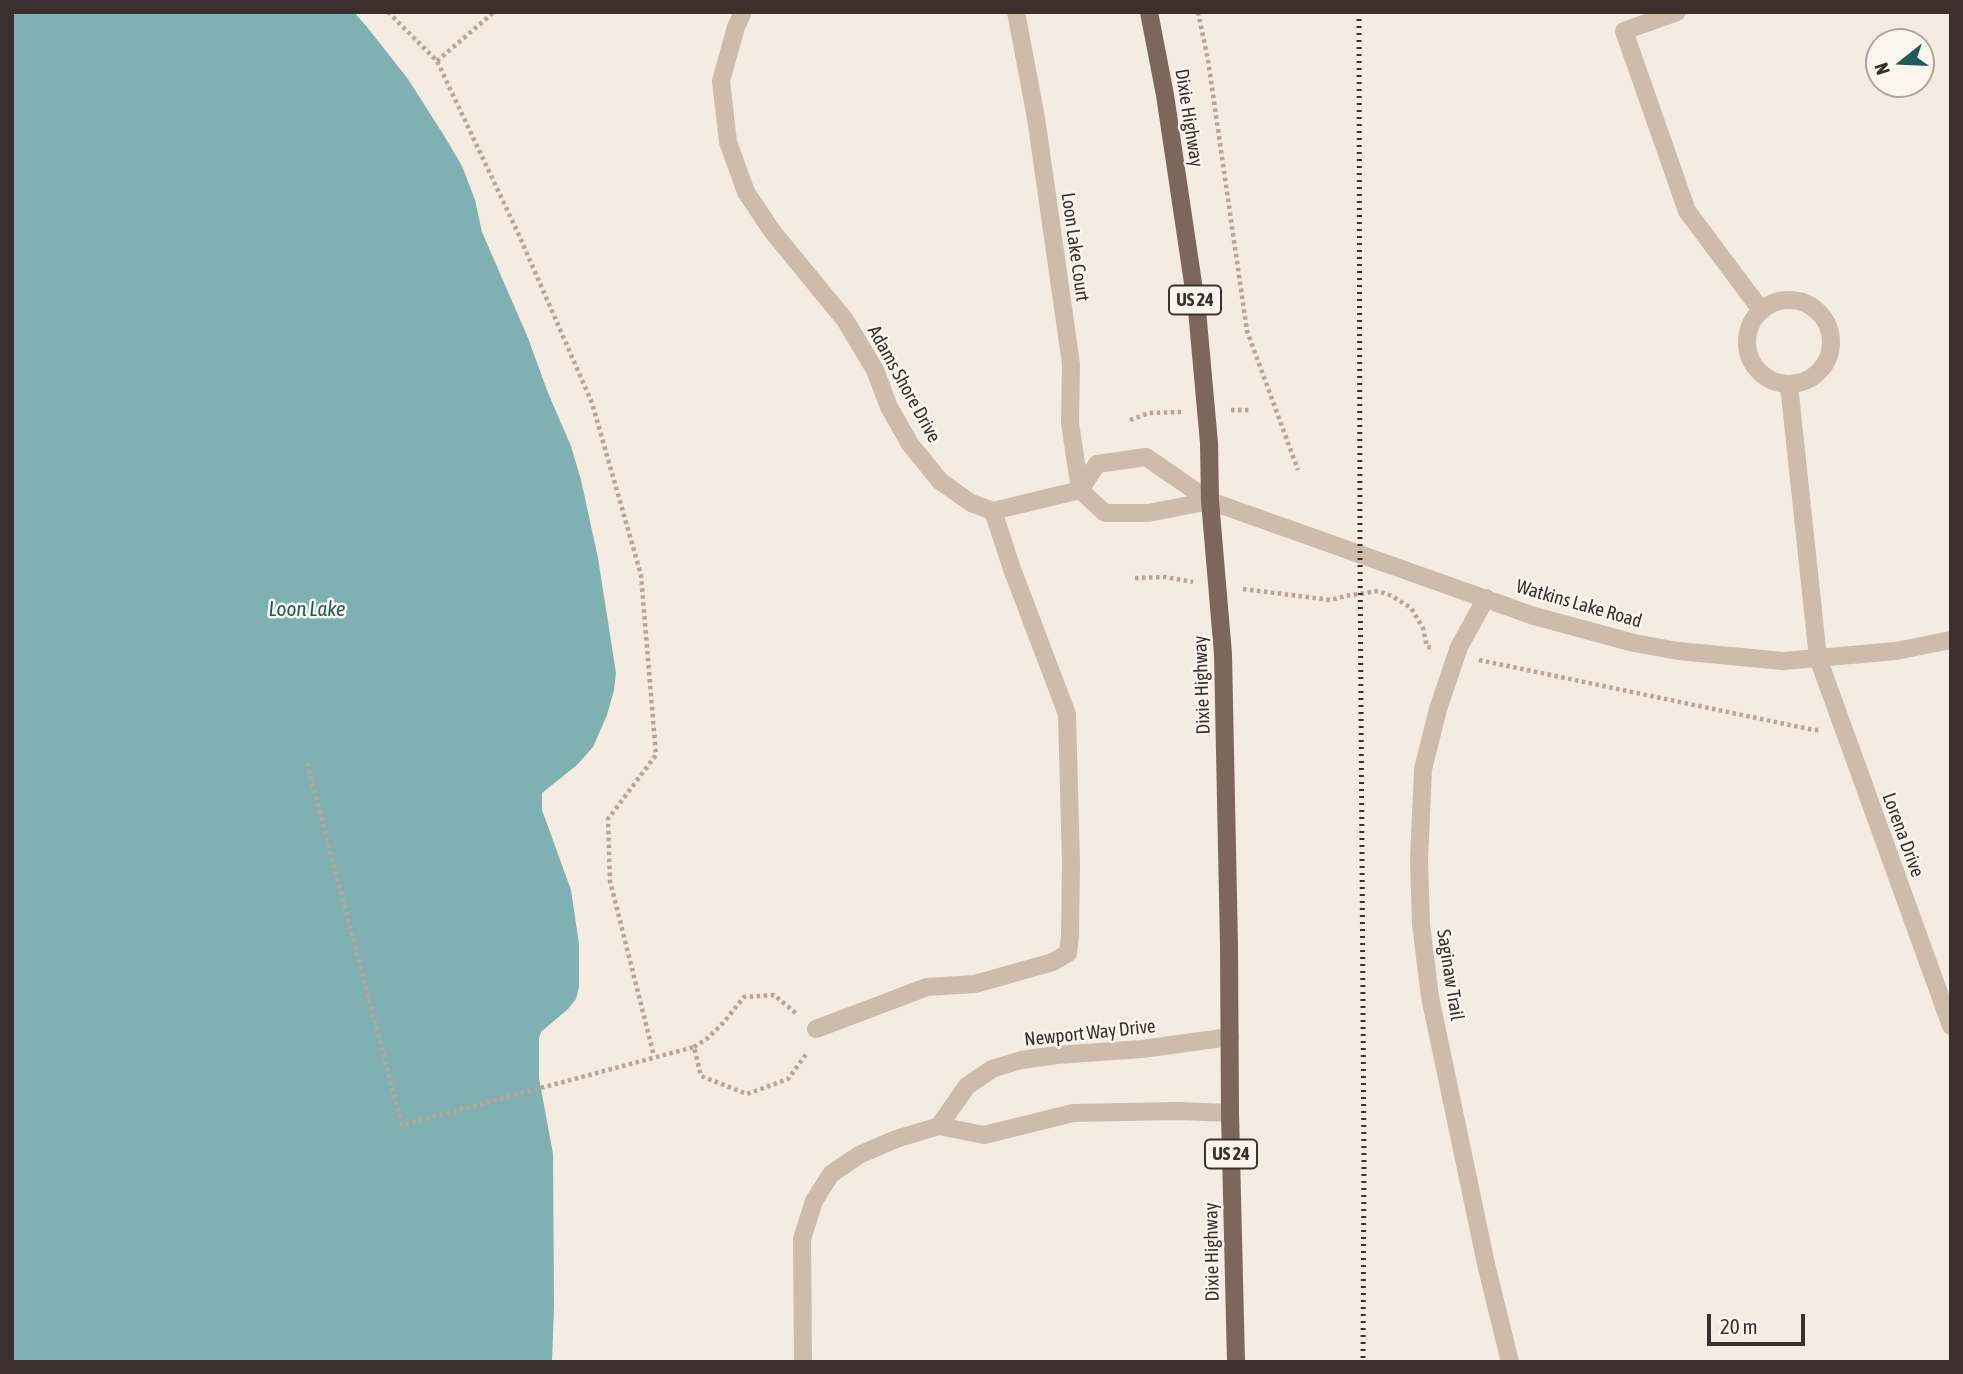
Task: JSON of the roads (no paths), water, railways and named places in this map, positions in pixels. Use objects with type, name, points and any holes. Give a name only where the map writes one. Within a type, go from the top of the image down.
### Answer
[{"type":"main road","name":"Dixie Highway","points":[[1149,12],[1165,95],[1196,310],[1209,443],[1210,501],[1223,654],[1236,1362]]},
{"type":"street","name":"Adams Shore Drive","points":[[743,12],[736,27],[721,81],[727,142],[746,192],[772,231],[845,320],[875,370],[889,407],[909,444],[940,481],[971,503],[993,511]]},
{"type":"street","name":"Loon Lake Court","points":[[1016,12],[1036,118],[1071,363],[1070,423],[1080,490]]},
{"type":"street","points":[[1677,12],[1625,31],[1687,211],[1761,310]]},
{"type":"street","points":[[1788,299],[1801,301],[1823,316],[1831,341],[1829,355],[1814,377],[1789,385],[1762,375],[1752,364],[1747,350],[1747,335],[1751,321],[1761,310],[1774,302],[1788,299]]},
{"type":"street","name":"Lorena Drive","points":[[1789,385],[1818,658],[1951,1026]]},
{"type":"street","name":"Watkins Lake Road","points":[[1080,490],[1097,464],[1146,457],[1210,501],[1534,616],[1634,643],[1678,651],[1783,661],[1896,651],[1951,640]]},
{"type":"street","points":[[816,1029],[927,987],[975,984],[1053,962],[1068,953],[1071,863],[1068,714],[1012,569],[993,511],[1080,490],[1105,513],[1148,513],[1210,501]]},
{"type":"street","name":"Saginaw Trail","points":[[1486,598],[1456,654],[1438,709],[1423,769],[1419,861],[1421,924],[1430,996],[1483,1251],[1510,1362]]},
{"type":"street","name":"Newport Way Drive","points":[[939,1126],[967,1086],[992,1069],[1021,1060],[1142,1049],[1230,1037]]},
{"type":"street","points":[[803,1362],[802,1239],[814,1201],[831,1174],[859,1156],[896,1139],[939,1126],[984,1135],[1073,1114],[1178,1111],[1230,1113]]},
{"type":"water","name":"Loon Lake","points":[[12,12],[354,12],[408,79],[462,166],[475,200],[482,232],[571,446],[598,558],[616,673],[607,715],[593,747],[577,765],[542,793],[542,810],[571,890],[579,944],[579,987],[576,999],[541,1032],[539,1038],[539,1078],[553,1154],[552,1362],[12,1362]]},
{"type":"railway","points":[[1359,12],[1363,1362]]}]
